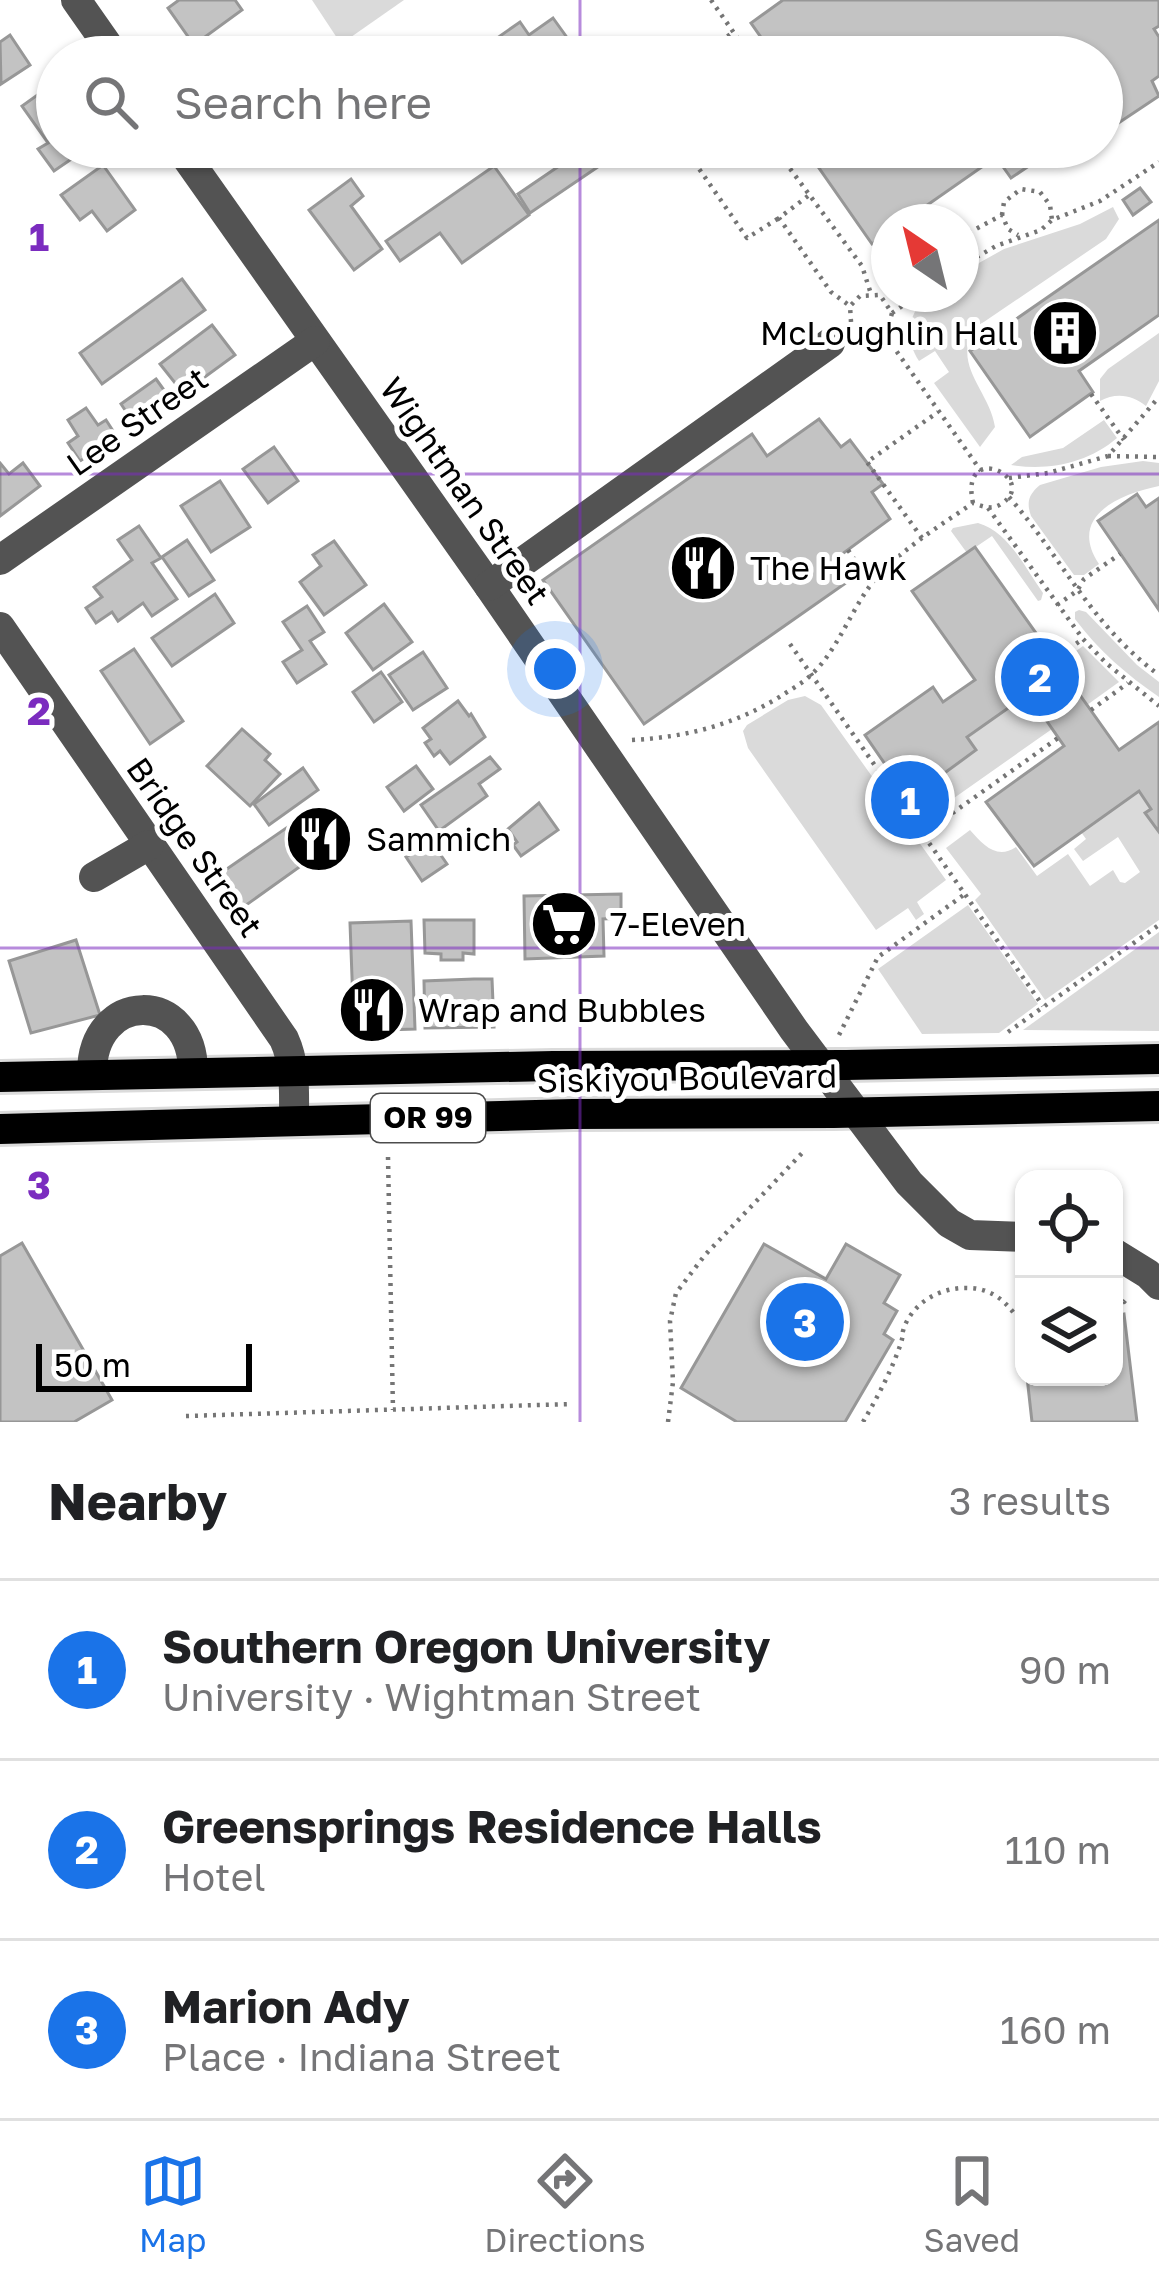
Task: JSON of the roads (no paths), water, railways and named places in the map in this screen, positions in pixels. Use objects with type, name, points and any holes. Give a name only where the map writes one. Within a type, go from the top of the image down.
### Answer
[{"type":"main road","name":"Siskiyou Boulevard","points":[[0,1077],[1159,1059]]},
{"type":"main road","name":"Siskiyou Boulevard","points":[[0,1129],[551,1114],[1159,1106]]},
{"type":"street","points":[[76,0],[101,36]]},
{"type":"street","name":"Wightman Street","points":[[194,168],[821,1065],[909,1183],[949,1222],[970,1235],[1015,1237]]},
{"type":"street","name":"Lee Street","points":[[0,560],[315,341]]},
{"type":"street","points":[[489,586],[830,343]]},
{"type":"street","name":"Bridge Street","points":[[0,627],[284,1040],[293,1073],[294,1121]]},
{"type":"street","points":[[94,877],[149,844]]},
{"type":"street","points":[[92,1074],[92,1053],[102,1030],[120,1015],[142,1010],[165,1015],[183,1029],[194,1051],[194,1073]]},
{"type":"street","points":[[1123,1259],[1148,1274],[1146,1288]]},
{"type":"place","name":"McLoughlin Hall","points":[[1065,333]]},
{"type":"place","name":"The Hawk","points":[[703,568]]},
{"type":"place","name":"Greensprings Residence Halls","points":[[1040,677]]},
{"type":"place","name":"Southern Oregon University","points":[[910,800]]},
{"type":"place","name":"Sammich","points":[[319,839]]},
{"type":"place","name":"7-Eleven","points":[[564,924]]},
{"type":"place","name":"Wrap and Bubbles","points":[[372,1010]]},
{"type":"place","name":"Marion Ady","points":[[805,1322]]}]
